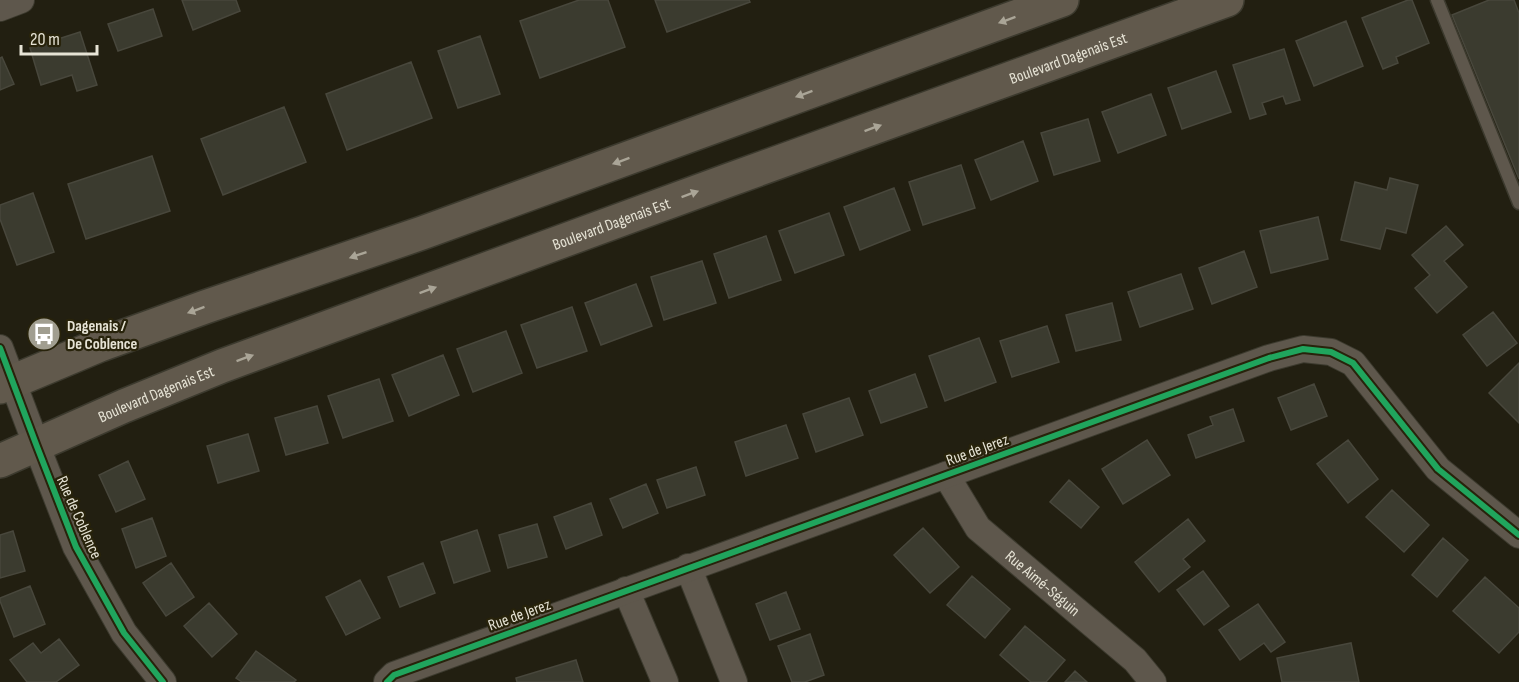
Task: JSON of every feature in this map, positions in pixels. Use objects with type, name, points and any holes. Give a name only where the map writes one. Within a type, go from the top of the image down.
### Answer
[{"type":"main road","points":[[6,384],[100,345],[441,226],[1062,0]]},
{"type":"main road","name":"Boulevard Dagenais Est","points":[[0,461],[135,401],[222,366],[1227,0]]},
{"type":"street","points":[[0,8],[21,0]]},
{"type":"street","name":"Rue de Coblence","points":[[0,348],[6,384],[36,444],[76,547],[124,633],[163,682]]},
{"type":"street","name":"Rue de Jerez","points":[[387,682],[394,675],[688,567],[1269,358],[1303,349],[1331,351],[1353,363],[1438,470],[1519,535]]},
{"type":"street","name":"Rue Aimé-Séguin","points":[[946,475],[978,528],[1135,660],[1153,682]]},
{"type":"street","points":[[688,567],[734,682]]},
{"type":"street","points":[[626,590],[664,682]]},
{"type":"lane","points":[[1437,0],[1519,203]]},
{"type":"building","points":[[182,0],[236,0],[240,11],[193,30]]},
{"type":"building","points":[[579,0],[608,0],[625,47],[540,78],[520,21]]},
{"type":"building","points":[[655,0],[749,0],[750,2],[667,32]]},
{"type":"building","points":[[1412,0],[1429,43],[1396,57],[1398,63],[1383,69],[1362,18]]},
{"type":"building","points":[[1489,0],[1514,0],[1519,13],[1519,179],[1452,15]]},
{"type":"building","points":[[153,9],[162,36],[118,51],[108,24]]},
{"type":"building","points":[[1346,21],[1363,66],[1314,86],[1296,41]]},
{"type":"building","points":[[80,32],[97,85],[77,91],[72,75],[41,85],[30,48]]},
{"type":"building","points":[[480,36],[500,94],[458,108],[438,51]]},
{"type":"building","points":[[1284,49],[1300,100],[1286,104],[1283,96],[1262,103],[1266,114],[1250,119],[1233,65]]},
{"type":"building","points":[[2,57],[14,84],[0,90],[0,58]]},
{"type":"building","points":[[411,62],[432,118],[347,150],[326,94]]},
{"type":"building","points":[[1216,71],[1231,112],[1182,129],[1168,88]]},
{"type":"building","points":[[1151,94],[1166,135],[1118,153],[1102,112]]},
{"type":"building","points":[[284,107],[306,162],[223,195],[201,139]]},
{"type":"building","points":[[1088,119],[1100,161],[1054,175],[1041,133]]},
{"type":"building","points":[[1023,141],[1038,181],[991,200],[975,160]]},
{"type":"building","points":[[152,156],[170,211],[86,239],[68,184]]},
{"type":"building","points":[[961,165],[975,208],[923,225],[909,182]]},
{"type":"building","points":[[1390,178],[1418,185],[1406,233],[1386,228],[1380,249],[1341,240],[1355,182],[1387,190]]},
{"type":"building","points":[[894,188],[910,230],[860,250],[844,207]]},
{"type":"building","points":[[33,193],[54,252],[17,265],[0,219],[0,205]]},
{"type":"building","points":[[829,213],[844,255],[795,273],[779,231]]},
{"type":"building","points":[[1318,217],[1328,259],[1271,273],[1260,231]]},
{"type":"building","points":[[1446,226],[1463,245],[1444,261],[1467,287],[1437,313],[1415,288],[1430,275],[1412,255]]},
{"type":"building","points":[[766,236],[781,280],[729,298],[714,254]]},
{"type":"building","points":[[1244,251],[1257,287],[1212,304],[1199,268]]},
{"type":"building","points":[[702,261],[716,303],[664,320],[651,277]]},
{"type":"building","points":[[1181,274],[1193,309],[1140,327],[1128,292]]},
{"type":"building","points":[[636,284],[652,326],[601,345],[585,303]]},
{"type":"building","points":[[1112,303],[1121,340],[1076,351],[1066,315]]},
{"type":"building","points":[[572,307],[587,351],[537,368],[521,325]]},
{"type":"building","points":[[1493,312],[1517,343],[1487,366],[1463,335]]},
{"type":"building","points":[[1047,326],[1059,362],[1012,377],[1000,341]]},
{"type":"building","points":[[506,331],[522,373],[473,392],[457,349]]},
{"type":"building","points":[[979,338],[996,382],[945,401],[929,356]]},
{"type":"building","points":[[443,355],[459,395],[409,416],[392,375]]},
{"type":"building","points":[[1519,363],[1519,423],[1489,393]]},
{"type":"building","points":[[915,374],[927,407],[881,423],[869,391]]},
{"type":"building","points":[[379,379],[393,421],[343,438],[328,396]]},
{"type":"building","points":[[1314,384],[1327,416],[1291,430],[1278,398]]},
{"type":"building","points":[[849,398],[863,435],[816,452],[803,414]]},
{"type":"building","points":[[317,406],[328,443],[286,455],[275,418]]},
{"type":"building","points":[[1233,409],[1244,441],[1196,458],[1188,435],[1213,425],[1210,417]]},
{"type":"building","points":[[786,425],[798,458],[746,476],[735,442]]},
{"type":"building","points":[[248,434],[259,471],[218,483],[207,446]]},
{"type":"building","points":[[1147,440],[1170,475],[1123,504],[1102,469]]},
{"type":"building","points":[[1348,440],[1378,479],[1348,503],[1317,464]]},
{"type":"building","points":[[128,461],[145,499],[116,512],[99,475]]},
{"type":"building","points":[[696,467],[705,495],[667,508],[657,480]]},
{"type":"building","points":[[1069,480],[1099,507],[1081,528],[1050,502]]},
{"type":"building","points":[[646,484],[658,513],[623,528],[610,499]]},
{"type":"building","points":[[1392,490],[1429,525],[1404,552],[1366,517]]},
{"type":"building","points":[[591,503],[602,535],[566,549],[554,517]]},
{"type":"building","points":[[152,518],[166,556],[136,568],[122,529]]},
{"type":"building","points":[[1188,519],[1205,541],[1183,559],[1190,567],[1159,592],[1135,562]]},
{"type":"building","points":[[537,524],[547,557],[508,568],[499,535]]},
{"type":"building","points":[[923,528],[959,567],[930,593],[894,555]]},
{"type":"building","points":[[477,530],[490,571],[454,583],[441,542]]},
{"type":"building","points":[[13,531],[25,571],[0,578],[0,535]]},
{"type":"building","points":[[1443,538],[1468,560],[1437,597],[1412,575]]},
{"type":"building","points":[[171,563],[194,597],[166,616],[143,583]]},
{"type":"building","points":[[423,563],[435,593],[400,607],[388,577]]},
{"type":"building","points":[[1203,571],[1229,606],[1204,625],[1177,590]]},
{"type":"building","points":[[972,576],[1010,609],[985,638],[947,605]]},
{"type":"building","points":[[1485,577],[1519,608],[1519,632],[1499,653],[1453,611]]},
{"type":"building","points":[[360,580],[380,618],[346,635],[326,597]]},
{"type":"building","points":[[30,586],[45,624],[14,637],[0,598]]},
{"type":"building","points":[[786,592],[800,629],[770,640],[756,604]]},
{"type":"building","points":[[209,603],[237,634],[212,657],[184,626]]},
{"type":"building","points":[[1258,604],[1285,642],[1271,652],[1264,643],[1240,660],[1219,630]]},
{"type":"building","points":[[1025,626],[1065,660],[1046,682],[1031,682],[1000,655]]},
{"type":"building","points":[[810,634],[824,675],[805,682],[792,682],[778,646]]},
{"type":"building","points":[[59,639],[79,665],[56,682],[27,682],[10,660],[33,643],[41,653]]},
{"type":"building","points":[[1351,643],[1359,682],[1282,682],[1277,658]]},
{"type":"building","points":[[256,651],[296,680],[294,682],[242,682],[236,678]]},
{"type":"building","points":[[576,660],[583,682],[517,682],[516,678]]},
{"type":"building","points":[[1075,671],[1087,682],[1065,682]]},
{"type":"cycle path","points":[[0,348],[76,547],[124,633],[163,682]]},
{"type":"cycle path","points":[[387,682],[394,675],[1269,358],[1303,349],[1331,352],[1353,363],[1438,469],[1519,535]]},
{"type":"place","name":"Dagenais / De Coblence","points":[[44,334]]}]
